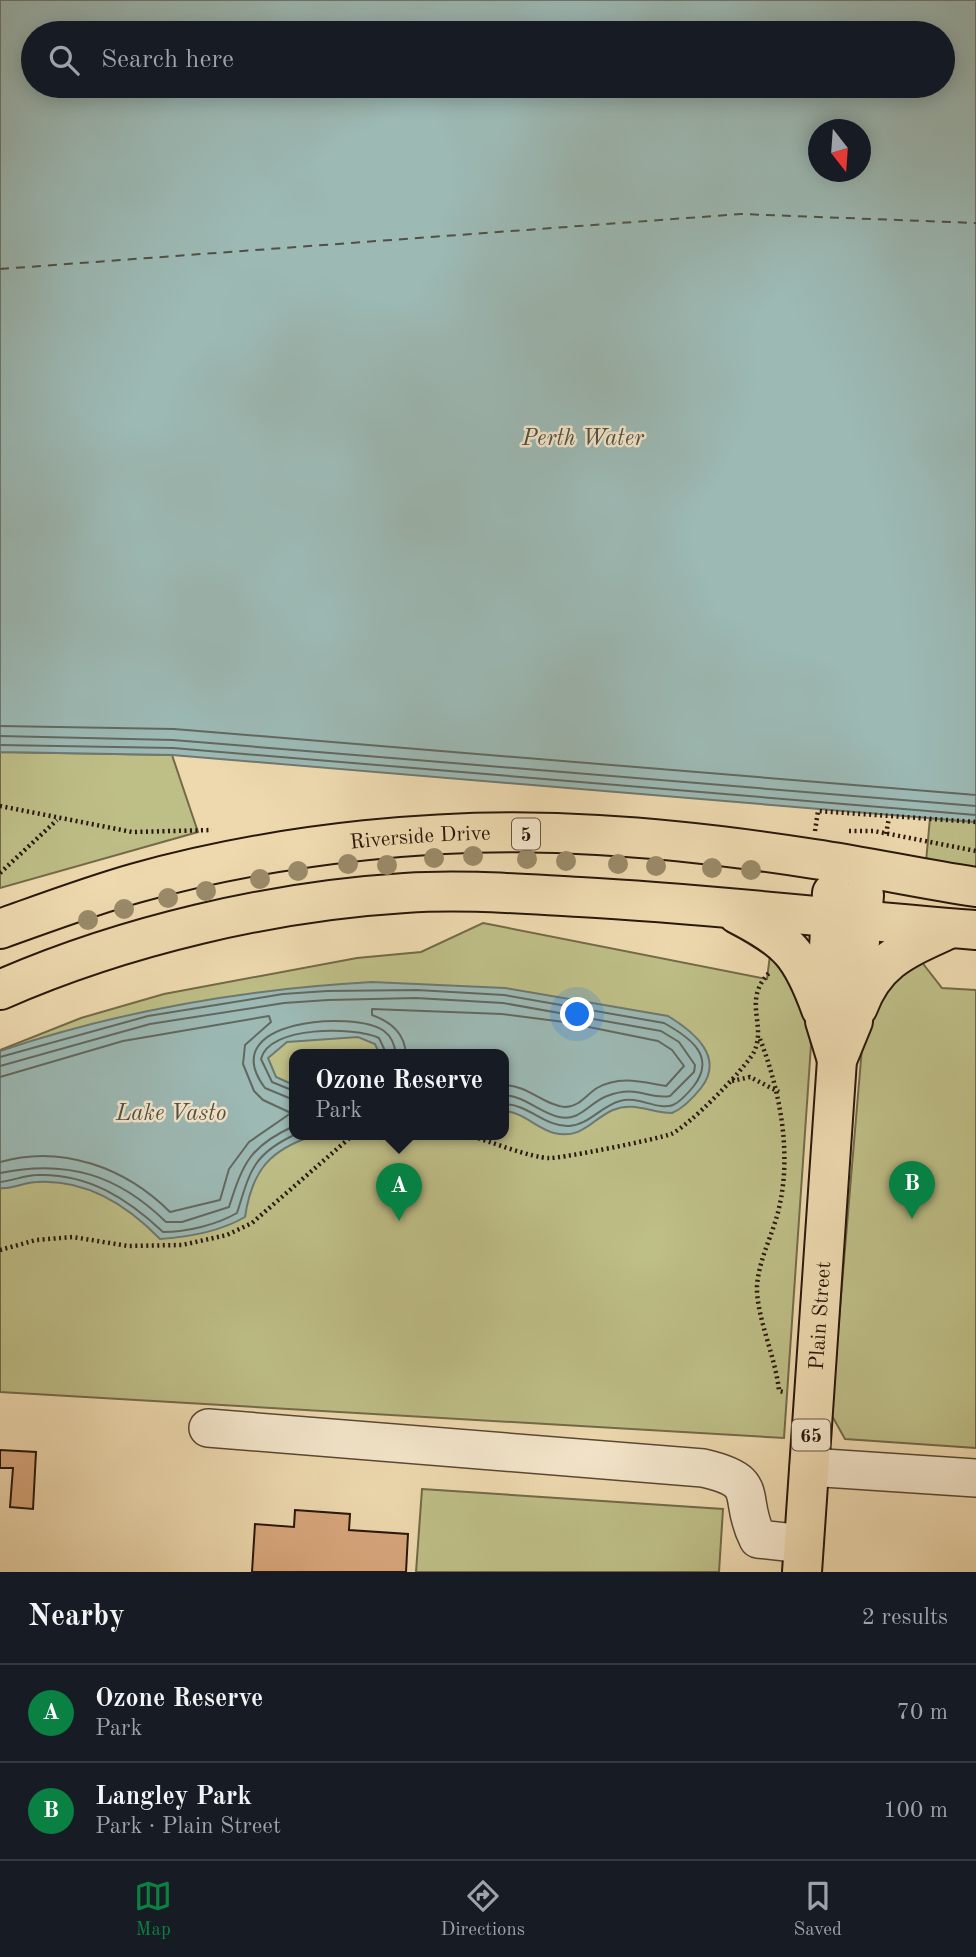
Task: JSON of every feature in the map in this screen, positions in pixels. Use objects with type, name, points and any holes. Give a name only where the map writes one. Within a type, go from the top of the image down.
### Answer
[{"type":"main road","name":"Riverside Drive","points":[[0,929],[136,883],[235,860],[402,837],[468,834],[596,835],[838,855],[976,887]]},
{"type":"main road","name":"Plain Street","points":[[803,1558],[846,919],[838,855]]},
{"type":"main road","points":[[0,990],[159,934],[328,901],[407,892],[523,894],[725,907],[964,929]]},
{"type":"main road","points":[[725,907],[765,928],[793,951],[839,1021],[887,961],[964,929]]},
{"type":"street","points":[[208,1428],[703,1468],[731,1474],[745,1488],[753,1528],[758,1539],[803,1558]]},
{"type":"street","points":[[809,1467],[976,1478]]},
{"type":"path","points":[[0,806],[57,820],[132,832],[213,830]]},
{"type":"path","points":[[838,855],[818,811],[976,822]]},
{"type":"path","points":[[886,835],[889,818]]},
{"type":"path","points":[[0,873],[57,820]]},
{"type":"path","points":[[774,968],[759,984],[754,1009],[760,1038],[779,1093],[782,1123],[779,1208],[759,1265],[757,1290],[777,1368],[779,1391],[788,1392]]},
{"type":"path","points":[[486,1140],[550,1158],[672,1134],[732,1081],[751,1058],[760,1038]]},
{"type":"path","points":[[732,1081],[750,1077],[779,1093]]},
{"type":"path","points":[[0,1250],[36,1240],[73,1237],[128,1246],[182,1245],[227,1235],[252,1223],[347,1140]]},
{"type":"green space","points":[[0,752],[172,755],[198,832],[0,888]]},
{"type":"green space","points":[[930,818],[976,822],[976,869],[926,862]]},
{"type":"green space","points":[[483,923],[767,979],[771,947],[805,1002],[811,1045],[784,1438],[0,1392],[0,1050],[81,1018],[164,994],[357,958],[421,952]]},
{"type":"green space","points":[[917,956],[942,988],[976,990],[976,1448],[845,1439],[831,1414],[864,1024],[879,990]]},
{"type":"green space","points":[[422,1489],[723,1509],[719,1572],[416,1572]]},
{"type":"water","name":"Perth Water","points":[[0,0],[976,0],[976,822],[172,755],[0,752]]},
{"type":"water","name":"Lake Vasto","points":[[372,982],[505,988],[668,1016],[703,1046],[710,1066],[708,1077],[691,1099],[672,1113],[635,1107],[621,1108],[606,1114],[586,1128],[572,1134],[564,1134],[547,1131],[509,1112],[509,1049],[377,1049],[375,1044],[358,1037],[287,1042],[268,1058],[276,1077],[289,1083],[289,1140],[303,1140],[275,1155],[258,1174],[245,1217],[204,1233],[160,1239],[120,1206],[89,1190],[55,1182],[32,1182],[0,1188],[0,1051],[138,1013],[230,996]]},
{"type":"building","points":[[0,1450],[36,1452],[33,1509],[10,1507],[13,1468],[0,1468]]},
{"type":"building","points":[[295,1510],[350,1514],[349,1530],[408,1534],[406,1572],[252,1572],[255,1524],[294,1527]]},
{"type":"ferry route","points":[[0,269],[741,214],[976,223]]},
{"type":"place","name":"Langley Park","points":[[912,1219]]},
{"type":"place","name":"Ozone Reserve","points":[[399,1221]]}]
